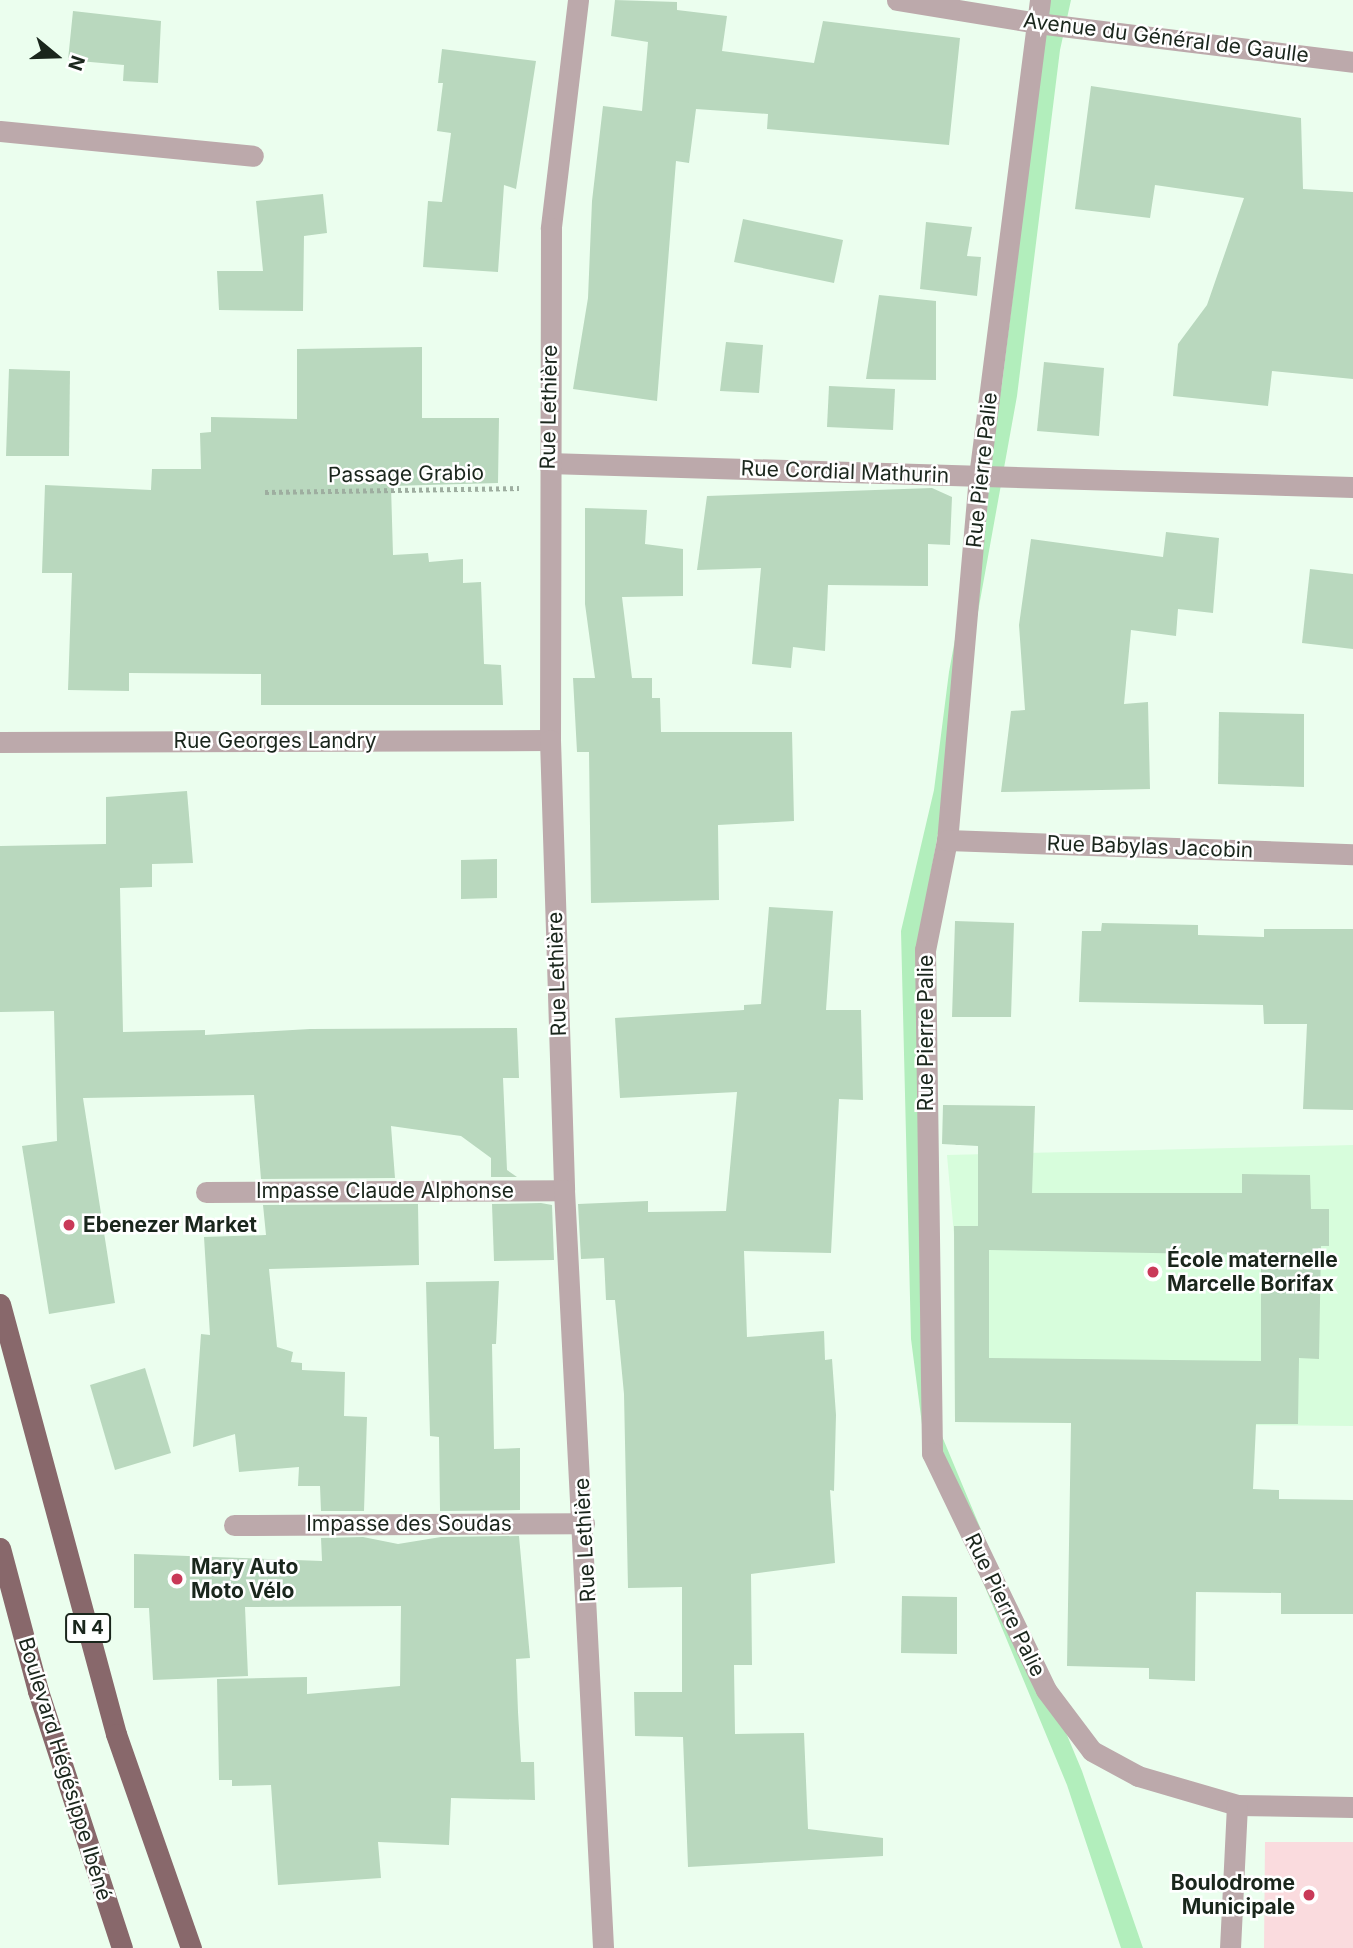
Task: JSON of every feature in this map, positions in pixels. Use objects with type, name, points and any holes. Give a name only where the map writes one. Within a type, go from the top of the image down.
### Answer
[{"type":"main road","name":"N 4","points":[[0,1304],[116,1734],[191,1948]]},
{"type":"main road","name":"Boulevard Hégésippe Ibéné","points":[[0,1548],[38,1691],[122,1948]]},
{"type":"street","name":"Rue Lethière","points":[[578,0],[551,228],[548,463],[550,740],[564,1190],[584,1523],[603,1948]]},
{"type":"street","name":"Avenue du Général de Gaulle","points":[[897,0],[1037,23],[1353,62]]},
{"type":"street","name":"Rue Pierre Palie","points":[[1040,0],[979,476],[947,840],[925,950],[932,1454],[1046,1690],[1091,1751],[1138,1776],[1237,1805],[1353,1807]]},
{"type":"street","points":[[0,131],[253,156]]},
{"type":"street","name":"Rue Cordial Mathurin","points":[[548,463],[1353,486]]},
{"type":"street","name":"Rue Georges Landry","points":[[0,742],[550,740]]},
{"type":"street","name":"Rue Babylas Jacobin","points":[[947,840],[1353,854]]},
{"type":"street","name":"Impasse Claude Alphonse","points":[[206,1192],[564,1190]]},
{"type":"street","name":"Impasse des Soudas","points":[[234,1525],[584,1523]]},
{"type":"street","points":[[1230,1948],[1237,1805]]},
{"type":"path","name":"Passage Grabio","points":[[265,492],[548,488]]},
{"type":"shaded area","points":[[1049,0],[1071,0],[1060,50],[1017,396],[922,922],[939,1429],[1082,1771],[1143,1948],[1121,1948],[1067,1785],[924,1440],[911,1339],[901,931],[934,790],[949,672],[1002,384]]},
{"type":"shaded area","name":"École maternelle Marcelle Borifax","points":[[1353,1145],[1353,1426],[955,1422],[954,1235],[947,1155]]},
{"type":"shaded area","name":"Boulodrome Municipale","points":[[1265,1842],[1353,1842],[1353,1948],[1264,1948]]},
{"type":"building","points":[[615,0],[677,2],[677,10],[727,16],[722,51],[814,63],[823,21],[960,38],[949,145],[767,129],[768,114],[696,109],[689,163],[676,161],[657,401],[573,389],[588,298],[592,201],[603,106],[642,111],[648,42],[611,36]]},
{"type":"building","points":[[73,11],[161,21],[158,83],[123,81],[124,65],[68,60]]},
{"type":"building","points":[[442,49],[536,61],[516,189],[504,185],[498,272],[423,267],[428,201],[442,202],[451,133],[437,131],[443,83],[438,83]]},
{"type":"building","points":[[1091,86],[1301,118],[1303,189],[1353,192],[1353,379],[1272,371],[1268,406],[1173,396],[1178,344],[1207,305],[1244,198],[1155,185],[1150,218],[1075,209]]},
{"type":"building","points":[[323,194],[327,233],[304,236],[303,311],[219,310],[217,271],[263,271],[256,201]]},
{"type":"building","points":[[743,219],[843,240],[834,283],[734,262]]},
{"type":"building","points":[[926,222],[972,227],[967,256],[981,257],[977,296],[920,289]]},
{"type":"building","points":[[879,295],[936,301],[936,380],[866,379]]},
{"type":"building","points":[[726,342],[763,345],[759,393],[720,391]]},
{"type":"building","points":[[422,347],[422,418],[499,418],[498,483],[391,486],[393,555],[428,553],[429,562],[463,559],[463,583],[481,582],[484,664],[501,665],[503,705],[261,705],[261,674],[129,673],[129,691],[68,690],[72,573],[42,573],[45,485],[151,490],[152,469],[201,469],[200,433],[211,432],[211,417],[297,419],[297,349]]},
{"type":"building","points":[[1044,362],[1104,368],[1099,436],[1037,431]]},
{"type":"building","points":[[9,369],[70,371],[69,456],[6,456]]},
{"type":"building","points":[[829,386],[895,389],[893,430],[827,427]]},
{"type":"building","points":[[932,488],[952,497],[950,545],[928,544],[928,586],[828,585],[825,651],[793,647],[791,668],[752,664],[761,568],[697,570],[707,496]]},
{"type":"building","points":[[585,508],[647,510],[645,544],[683,549],[683,596],[622,597],[632,678],[652,678],[652,698],[660,698],[661,732],[792,732],[794,821],[718,825],[719,900],[591,903],[589,752],[577,752],[573,678],[595,678],[585,604]]},
{"type":"building","points":[[1166,532],[1219,538],[1213,613],[1178,609],[1176,636],[1131,630],[1124,704],[1148,702],[1150,789],[1001,792],[1011,711],[1025,710],[1019,625],[1031,539],[1163,557]]},
{"type":"building","points":[[1310,569],[1353,574],[1353,649],[1302,643]]},
{"type":"building","points":[[1219,712],[1304,714],[1304,787],[1218,784]]},
{"type":"building","points":[[187,791],[193,863],[152,864],[152,887],[120,888],[123,1032],[205,1030],[205,1035],[310,1029],[517,1028],[519,1078],[503,1078],[507,1170],[517,1177],[491,1177],[491,1158],[461,1136],[391,1126],[395,1178],[261,1179],[254,1095],[83,1098],[115,1303],[49,1314],[22,1146],[57,1141],[54,1011],[0,1012],[0,846],[106,844],[106,797]]},
{"type":"building","points":[[497,859],[497,898],[461,899],[461,860]]},
{"type":"building","points":[[769,907],[833,911],[826,1010],[861,1010],[863,1100],[839,1099],[831,1253],[744,1251],[747,1337],[824,1331],[825,1360],[832,1359],[836,1415],[834,1491],[830,1490],[835,1563],[751,1574],[752,1665],[734,1665],[735,1734],[804,1733],[808,1829],[883,1838],[883,1856],[688,1867],[683,1737],[635,1736],[634,1692],[682,1692],[682,1587],[628,1588],[624,1394],[615,1300],[606,1300],[604,1258],[581,1259],[578,1204],[648,1201],[648,1212],[726,1211],[737,1092],[620,1098],[615,1018],[744,1010],[744,1005],[761,1004]]},
{"type":"building","points":[[955,921],[1014,923],[1011,1017],[952,1017]]},
{"type":"building","points":[[1102,923],[1198,925],[1198,935],[1264,937],[1264,929],[1353,929],[1353,1110],[1303,1109],[1307,1024],[1264,1024],[1263,1005],[1079,1002],[1082,931],[1101,931]]},
{"type":"building","points":[[943,1105],[1035,1106],[1032,1193],[1242,1193],[1242,1174],[1310,1175],[1311,1209],[1329,1209],[1329,1246],[1321,1246],[1319,1359],[1299,1358],[1298,1424],[1256,1424],[1253,1489],[1279,1490],[1279,1499],[1353,1500],[1353,1614],[1281,1614],[1281,1593],[1196,1592],[1195,1681],[1149,1679],[1149,1668],[1067,1666],[1071,1423],[955,1422],[954,1226],[978,1226],[978,1146],[942,1144]],"holes":[[[989,1250],[1261,1255],[1261,1361],[989,1358]]]},
{"type":"building","points":[[418,1204],[419,1265],[269,1269],[277,1347],[293,1352],[291,1362],[302,1363],[302,1370],[345,1372],[344,1416],[367,1417],[364,1511],[321,1511],[320,1486],[298,1486],[299,1467],[239,1472],[235,1434],[193,1447],[201,1334],[210,1335],[204,1237],[266,1235],[263,1205]]},
{"type":"building","points":[[492,1204],[552,1205],[554,1260],[494,1261]]},
{"type":"building","points":[[499,1281],[496,1344],[492,1344],[494,1449],[520,1448],[520,1510],[440,1511],[439,1437],[430,1436],[426,1282]]},
{"type":"building","points":[[145,1368],[171,1453],[115,1470],[90,1385]]},
{"type":"building","points":[[519,1536],[530,1658],[516,1659],[521,1762],[534,1762],[535,1800],[451,1798],[449,1845],[378,1842],[381,1878],[278,1885],[271,1785],[232,1786],[232,1780],[219,1780],[217,1679],[307,1677],[307,1694],[400,1686],[401,1606],[245,1607],[248,1676],[153,1680],[149,1608],[134,1608],[134,1554],[322,1561],[321,1538],[363,1537],[398,1544],[441,1537]]},
{"type":"building","points":[[902,1596],[957,1597],[957,1654],[901,1653]]},
{"type":"place","name":"Ebenezer Market","points":[[69,1225]]},
{"type":"place","name":"École maternelle Marcelle Borifax","points":[[1153,1272]]},
{"type":"place","name":"Mary Auto Moto Vélo","points":[[177,1579]]},
{"type":"place","name":"Boulodrome Municipale","points":[[1309,1895]]}]
